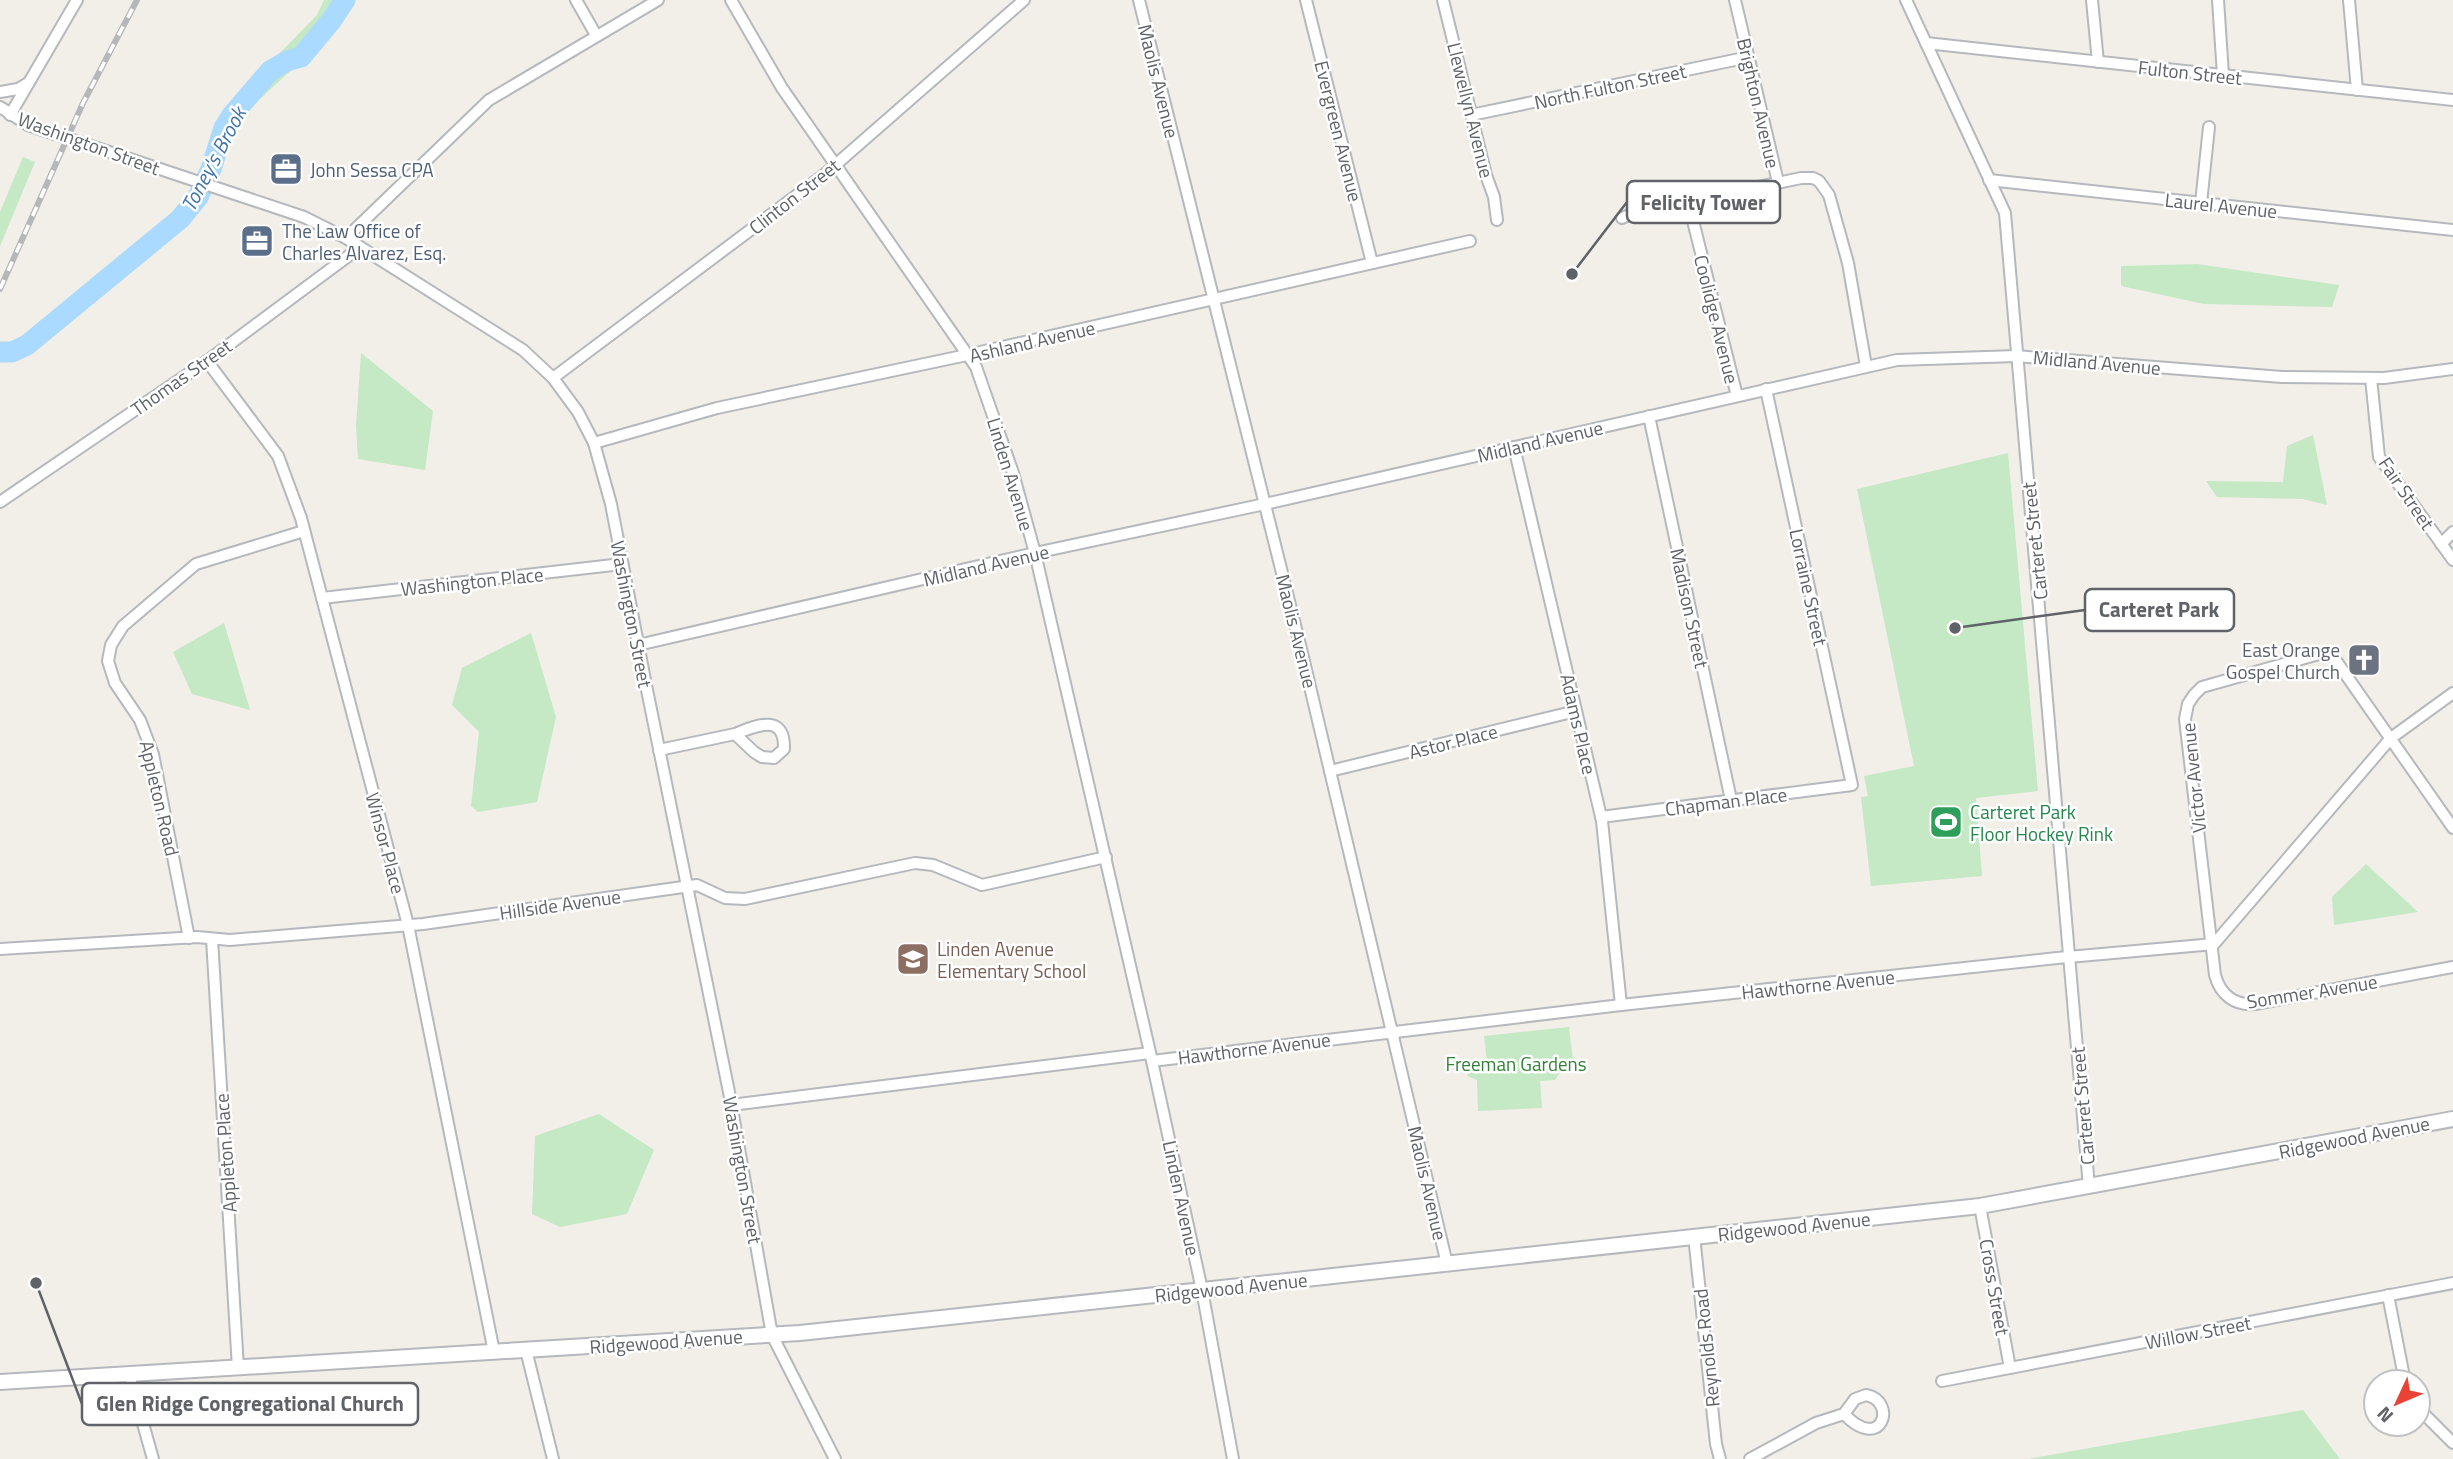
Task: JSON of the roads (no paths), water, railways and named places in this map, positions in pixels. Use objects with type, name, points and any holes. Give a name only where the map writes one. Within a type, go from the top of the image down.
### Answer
[{"type":"street","points":[[10,115],[77,0]]},
{"type":"street","points":[[576,0],[596,35]]},
{"type":"street","points":[[346,238],[489,100],[658,0]]},
{"type":"street","name":"Linden Avenue","points":[[731,0],[782,88],[976,367],[1013,473],[1035,553],[1151,1057],[1202,1290],[1233,1459]]},
{"type":"street","name":"Clinton Street","points":[[553,377],[836,165],[1024,0]]},
{"type":"street","name":"Maolis Avenue","points":[[1139,0],[1265,504],[1447,1264]]},
{"type":"street","name":"Evergreen Avenue","points":[[1306,0],[1372,263]]},
{"type":"street","name":"Llewellyn Avenue","points":[[1443,0],[1486,175],[1494,195],[1497,220]]},
{"type":"street","name":"Brighton Avenue","points":[[1735,0],[1778,182],[1808,177],[1819,181],[1827,190],[1848,263],[1866,366]]},
{"type":"street","name":"Carteret Street","points":[[1906,0],[2005,213],[2089,1187]]},
{"type":"street","points":[[2092,0],[2098,62]]},
{"type":"street","points":[[2218,0],[2223,75]]},
{"type":"street","points":[[2349,0],[2357,90]]},
{"type":"street","name":"Fulton Street","points":[[1926,43],[2453,100]]},
{"type":"street","name":"North Fulton Street","points":[[1471,115],[1749,57]]},
{"type":"street","name":"Washington Street","points":[[0,92],[18,89],[30,82]]},
{"type":"street","name":"Washington Street","points":[[0,107],[28,125],[304,217],[346,238],[523,350],[553,377],[578,412],[594,443],[611,504],[731,1105],[772,1335],[835,1459]]},
{"type":"street","points":[[2201,203],[2209,127]]},
{"type":"street","name":"Laurel Avenue","points":[[1989,180],[2453,230]]},
{"type":"street","points":[[1622,218],[1634,213],[1778,182]]},
{"type":"street","name":"Coolidge Avenue","points":[[1688,201],[1737,396]]},
{"type":"street","name":"Ashland Avenue","points":[[594,443],[718,408],[967,355],[1470,240]]},
{"type":"street","name":"Thomas Street","points":[[0,502],[207,360],[359,248]]},
{"type":"street","name":"Midland Avenue","points":[[638,645],[1035,553],[1265,504],[1898,360],[2016,356],[2282,377],[2371,377],[2453,369]]},
{"type":"street","name":"Winsor Place","points":[[207,360],[278,456],[304,531],[408,925],[494,1352]]},
{"type":"street","name":"Fair Street","points":[[2371,377],[2379,457],[2453,561]]},
{"type":"street","name":"Lorraine Street","points":[[1766,389],[1852,785]]},
{"type":"street","name":"Madison Street","points":[[1649,416],[1731,800]]},
{"type":"street","name":"Adams Place","points":[[1514,447],[1601,817],[1620,1005]]},
{"type":"street","name":"Appleton Road","points":[[189,938],[153,754],[140,720],[116,683],[108,661],[111,645],[123,626],[195,565],[304,531]]},
{"type":"street","points":[[2441,544],[2453,532]]},
{"type":"street","name":"Washington Place","points":[[322,598],[622,564]]},
{"type":"street","name":"Victor Avenue","points":[[2211,944],[2185,719],[2188,704],[2194,695],[2211,683],[2325,652],[2332,655],[2391,738]]},
{"type":"street","points":[[2211,944],[2214,944],[2391,738],[2453,692]]},
{"type":"street","name":"Astor Place","points":[[1330,771],[1576,711]]},
{"type":"street","points":[[659,750],[734,734]]},
{"type":"street","points":[[2391,738],[2453,828]]},
{"type":"street","name":"Chapman Place","points":[[1601,817],[1852,785]]},
{"type":"street","name":"Hillside Avenue","points":[[0,949],[189,938],[230,940],[408,925],[697,884],[726,898],[745,899],[915,863],[933,865],[982,885],[1106,857]]},
{"type":"street","name":"Appleton Place","points":[[212,939],[238,1368]]},
{"type":"street","name":"Hawthorne Avenue","points":[[731,1105],[2069,956],[2211,944]]},
{"type":"street","name":"Sommer Avenue","points":[[2211,944],[2215,978],[2219,987],[2232,1000],[2248,1004],[2453,967]]},
{"type":"street","name":"Ridgewood Avenue","points":[[0,1382],[772,1335],[1447,1264],[1980,1206],[2453,1119]]},
{"type":"street","name":"Cross Street","points":[[1980,1206],[2010,1368]]},
{"type":"street","name":"Reynolds Road","points":[[1694,1236],[1716,1444],[1720,1459]]},
{"type":"street","name":"Willow Street","points":[[1942,1381],[2453,1283]]},
{"type":"street","points":[[2388,1295],[2402,1368]]},
{"type":"street","points":[[526,1350],[553,1459]]},
{"type":"street","points":[[129,1374],[153,1459]]},
{"type":"street","points":[[1750,1459],[1815,1423],[1844,1414]]},
{"type":"street","points":[[2432,1422],[2453,1443]]},
{"type":"waterway","name":"Toney's Brook","points":[[0,352],[12,352],[27,345],[180,219],[198,197],[211,169],[224,128],[232,115],[270,71],[287,61],[301,57],[345,0]]},
{"type":"railway","points":[[0,289],[83,103],[137,0]]},
{"type":"place","name":"John Sessa CPA","points":[[286,169]]},
{"type":"place","name":"The Law Office of Charles Alvarez, Esq.","points":[[257,241]]},
{"type":"place","name":"Felicity Tower","points":[[1572,274]]},
{"type":"place","name":"Carteret Park","points":[[1955,628]]},
{"type":"place","name":"East Orange Gospel Church","points":[[2364,660]]},
{"type":"place","name":"Carteret Park Floor Hockey Rink","points":[[1946,822]]},
{"type":"place","name":"Linden Avenue Elementary School","points":[[913,959]]},
{"type":"place","name":"Glen Ridge Congregational Church","points":[[36,1283]]},
{"type":"park label","name":"Freeman Gardens","points":[[1516,1063]]}]
